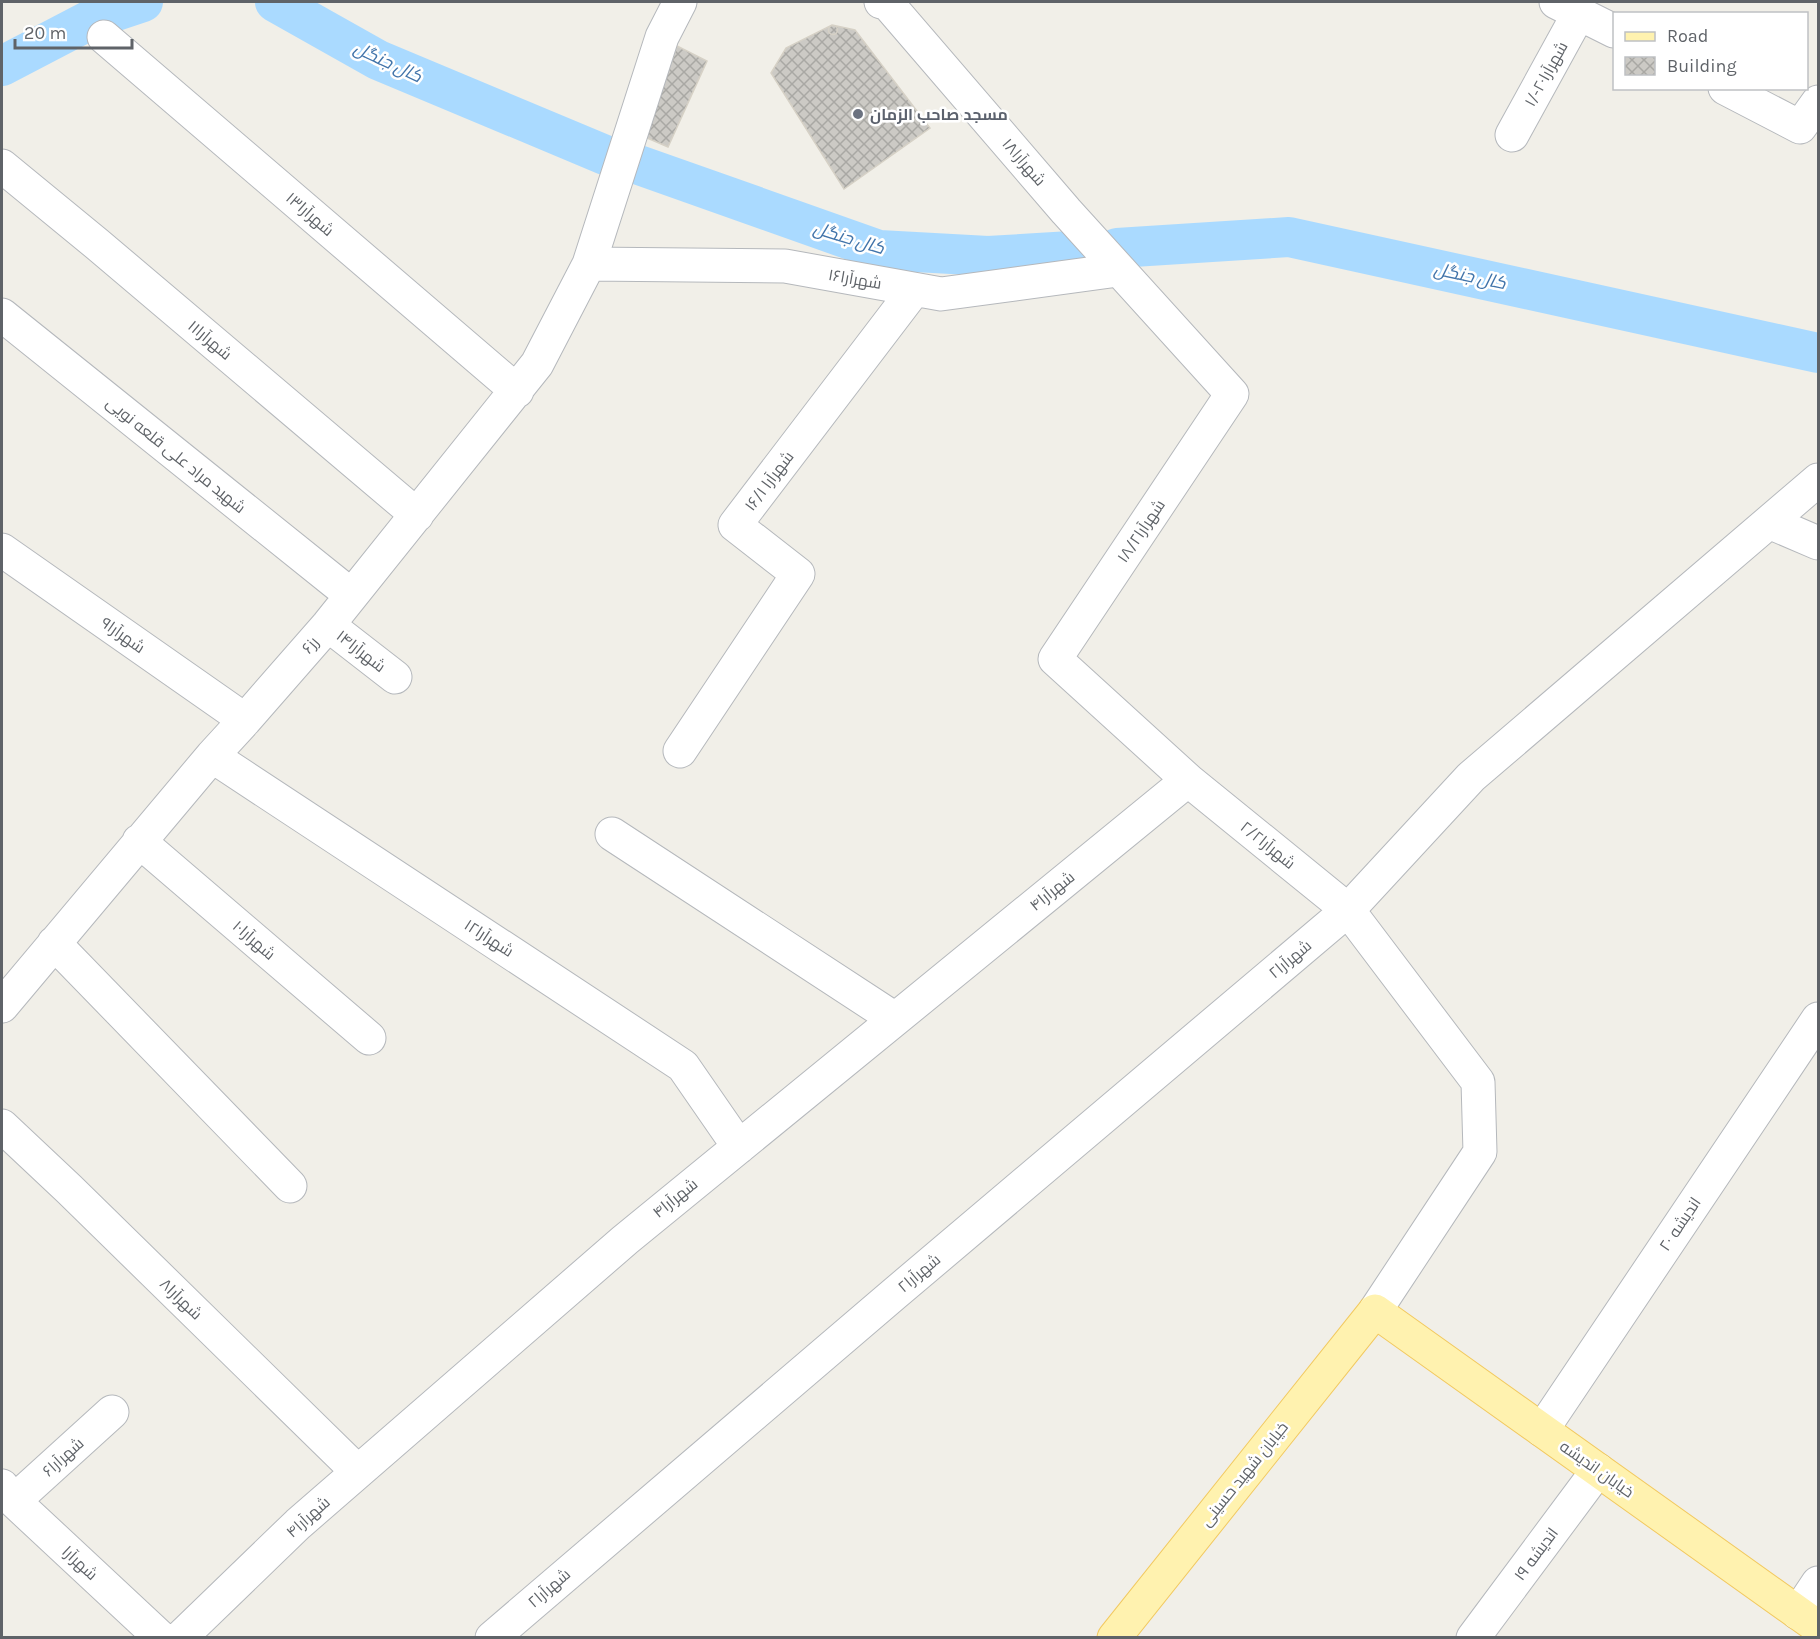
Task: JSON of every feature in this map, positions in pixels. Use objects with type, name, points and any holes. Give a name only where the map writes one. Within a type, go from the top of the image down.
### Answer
[{"type":"main road","name":"خیابان اندیشه","points":[[1375,1311],[1808,1620]]},
{"type":"main road","name":"خیابان شهید حسینی","points":[[1114,1638],[1375,1311]]},
{"type":"street","name":"رز۶","points":[[2,1006],[139,841],[328,625],[537,364],[589,264],[662,37],[680,2]]},
{"type":"street","name":"شهرآرا۱۸","points":[[881,2],[888,4],[1119,270]]},
{"type":"street","points":[[1568,7],[1613,30]]},
{"type":"street","name":"شهرآرا۲۰-/۱","points":[[1512,135],[1568,7]]},
{"type":"street","name":"شهرآرا۱۳","points":[[104,37],[517,391]]},
{"type":"street","points":[[1731,90],[1809,115]]},
{"type":"street","name":"شهرآرا۱۱","points":[[2,166],[417,515]]},
{"type":"street","name":"شهرآرا۱۶","points":[[589,264],[785,266],[941,294],[1119,270]]},
{"type":"street","name":"شهرآرا۱۸/۲","points":[[1119,270],[1232,394],[1055,659],[1188,780]]},
{"type":"street","name":"شهرآرا ۱۶/۱","points":[[680,751],[798,574],[735,525],[914,290]]},
{"type":"street","name":"شهید مراد علی قلعه نویی","points":[[2,315],[351,595]]},
{"type":"street","name":"شهرآرا۲","points":[[492,1638],[883,1302],[1348,910],[1471,777],[1818,480]]},
{"type":"street","points":[[1769,522],[1818,543]]},
{"type":"street","name":"شهرآرا۹","points":[[2,550],[246,720]]},
{"type":"street","name":"شهرآرا۱۴","points":[[328,625],[394,677]]},
{"type":"street","name":"شهرآرا۱۲","points":[[212,756],[683,1066],[739,1147]]},
{"type":"street","name":"شهرآرا۲/۲","points":[[1188,780],[1348,910],[1478,1082],[1480,1152],[1375,1311]]},
{"type":"street","name":"شهرآرا۴","points":[[180,1638],[298,1524],[625,1240],[1188,780]]},
{"type":"street","points":[[612,834],[895,1019]]},
{"type":"street","name":"شهرآرا۱۰","points":[[139,841],[369,1038]]},
{"type":"street","points":[[54,943],[290,1186]]},
{"type":"street","name":"اندیشه ۲۰","points":[[1542,1430],[1818,1019]]},
{"type":"street","name":"شهرآرا۸","points":[[2,1126],[358,1473]]},
{"type":"street","name":"شهرآرا۶","points":[[8,1494],[112,1412]]},
{"type":"street","name":"اندیشه ۱۹","points":[[1473,1638],[1598,1470]]},
{"type":"street","name":"شهرآرا","points":[[8,1494],[161,1638]]},
{"type":"street","points":[[1808,1620],[1818,1583]]},
{"type":"building","name":"مسجد صاحب الزمان","points":[[832,25],[855,30],[930,128],[844,189],[771,73],[786,48]]},
{"type":"building","points":[[833,25],[838,30],[833,35],[828,30]]},
{"type":"building","points":[[677,46],[707,61],[668,147],[645,137]]},
{"type":"waterway","name":"کال جنگل","points":[[2,66],[92,19],[143,2]]},
{"type":"waterway","name":"کال جنگل","points":[[275,2],[378,60],[605,155]]},
{"type":"waterway","name":"کال جنگل","points":[[636,164],[879,250],[988,256],[1071,251]]},
{"type":"waterway","name":"کال جنگل","points":[[1117,248],[1289,237],[1818,353]]},
{"type":"place","name":"مسجد صاحب الزمان","points":[[858,114]]}]
